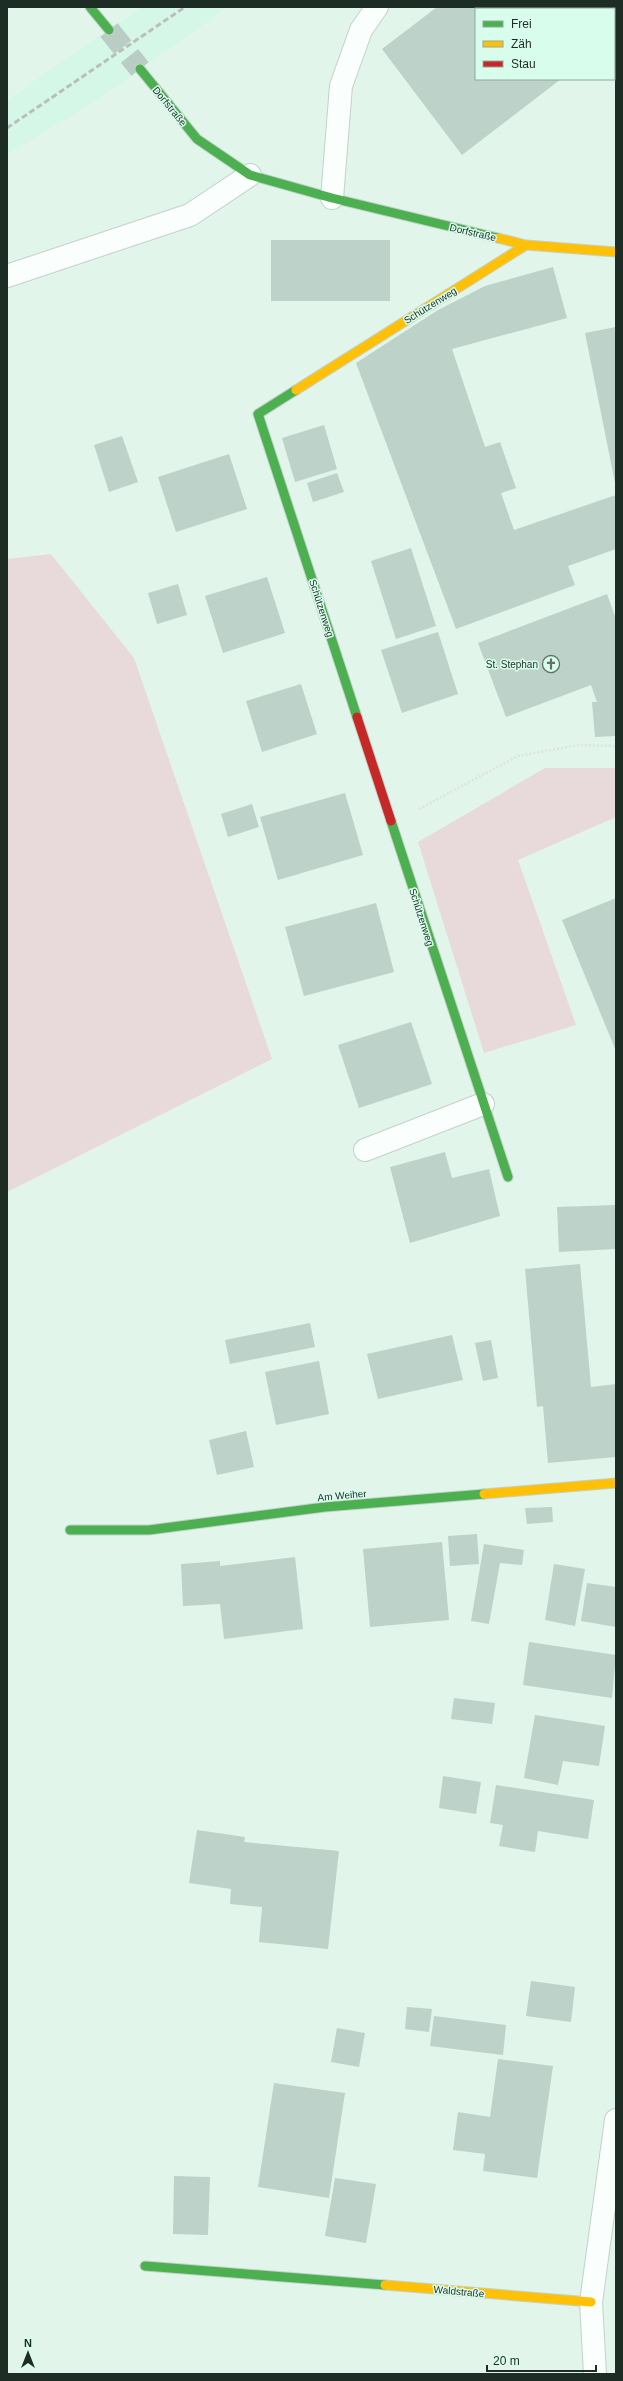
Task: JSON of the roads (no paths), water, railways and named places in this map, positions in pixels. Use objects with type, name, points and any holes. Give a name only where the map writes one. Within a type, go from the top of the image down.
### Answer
[{"type":"street","points":[[90,7],[109,30]]},
{"type":"street","points":[[332,198],[341,86],[362,30],[377,7]]},
{"type":"street","name":"Dorfstraße","points":[[140,69],[197,139],[250,175],[332,198],[526,245],[616,252]]},
{"type":"street","points":[[7,276],[190,215],[250,175]]},
{"type":"street","name":"Schützenweg","points":[[508,1177],[258,414],[526,245]]},
{"type":"street","points":[[366,1150],[483,1104]]},
{"type":"street","name":"Am Weiher","points":[[70,1530],[149,1530],[325,1507],[616,1483]]},
{"type":"street","points":[[595,2374],[591,2302],[616,2120]]},
{"type":"street","name":"Waldstraße","points":[[145,2266],[591,2302]]},
{"type":"tunnel","points":[[109,30],[140,69]]},
{"type":"railway","points":[[7,128],[185,7]]},
{"type":"place","name":"St. Stephan","points":[[551,664]]}]
